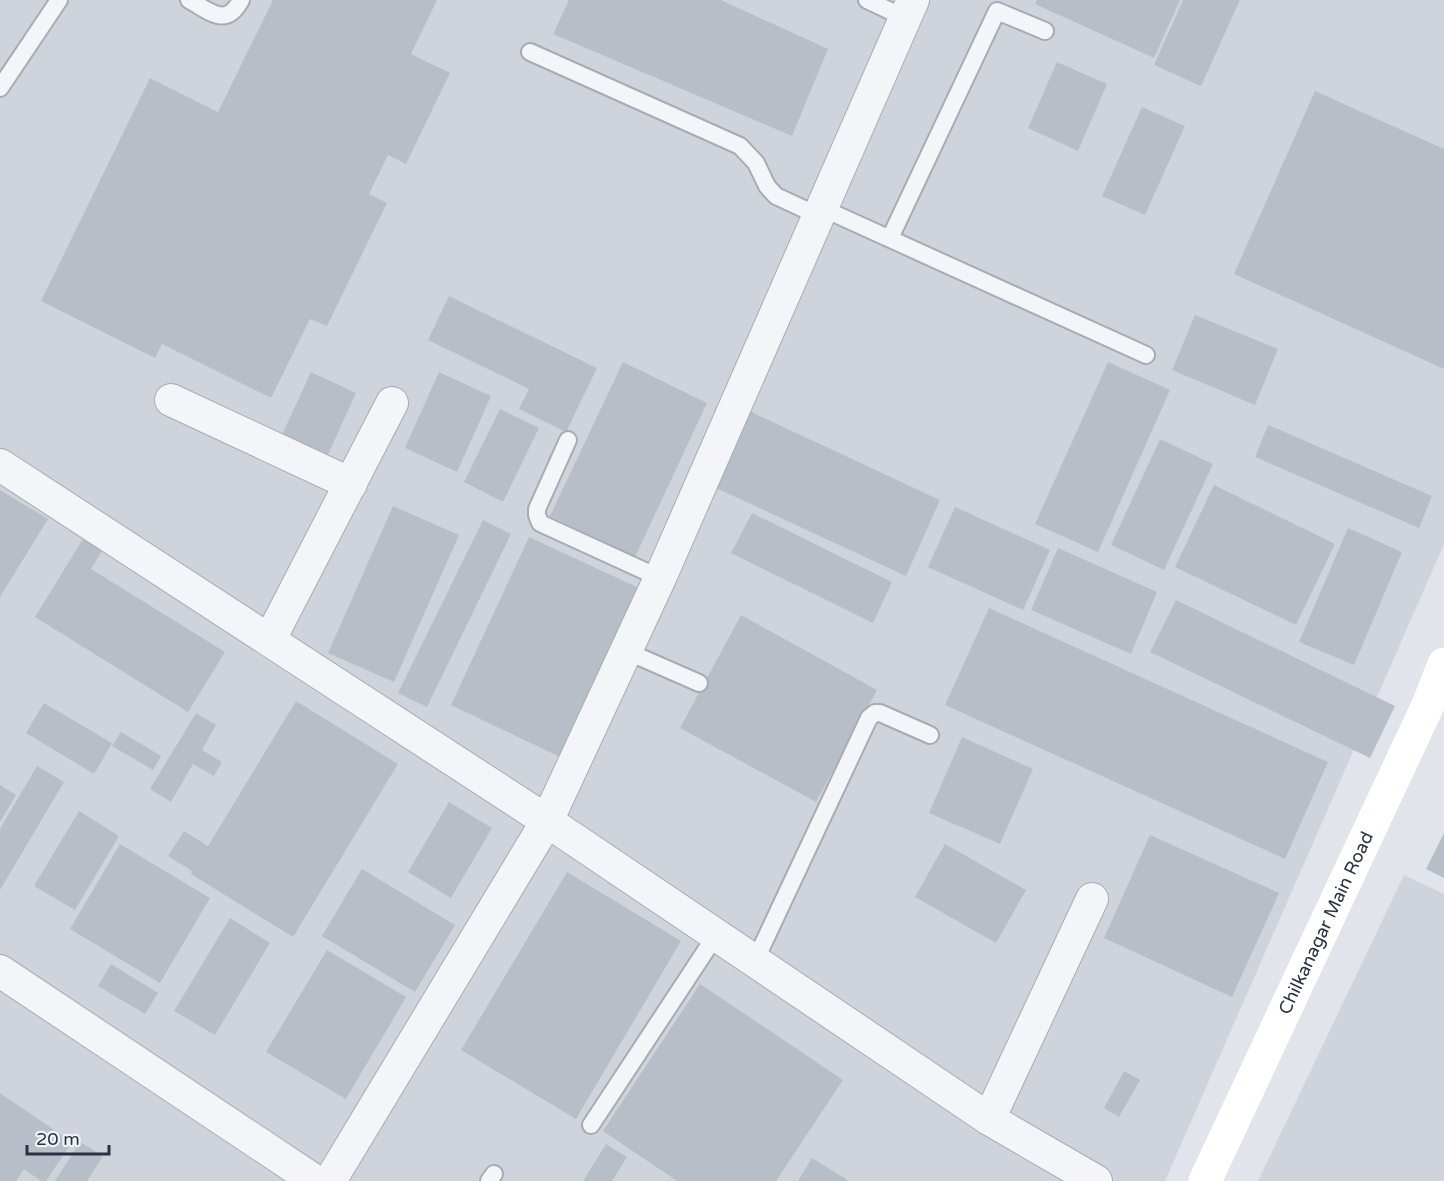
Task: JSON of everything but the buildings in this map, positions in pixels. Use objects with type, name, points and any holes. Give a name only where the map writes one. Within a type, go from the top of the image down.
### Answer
[{"type":"main road","name":"Chilkanagar Main Road","points":[[1205,1181],[1436,709],[1444,664]]},
{"type":"street","points":[[330,1181],[547,821],[660,578],[909,9]]},
{"type":"street","points":[[171,400],[351,484]]},
{"type":"street","points":[[270,639],[392,403]]},
{"type":"street","points":[[0,465],[547,821],[989,1119],[1096,1181]]},
{"type":"street","points":[[989,1119],[1092,900]]},
{"type":"street","points":[[0,971],[315,1181]]},
{"type":"lane","points":[[1,84],[59,0]]},
{"type":"lane","points":[[189,0],[217,15],[228,16],[235,11],[241,0]]},
{"type":"lane","points":[[867,0],[909,9]]},
{"type":"lane","points":[[890,238],[997,11],[1046,31]]},
{"type":"lane","points":[[530,52],[740,146],[756,163],[767,186],[776,196],[890,238],[1146,355]]},
{"type":"lane","points":[[568,440],[537,508],[540,523],[660,578]]},
{"type":"lane","points":[[626,651],[699,683]]},
{"type":"lane","points":[[755,961],[869,718],[880,713],[930,735]]},
{"type":"lane","points":[[591,1125],[716,935]]},
{"type":"shaded area","points":[[0,0],[1444,0],[1444,544],[1165,1181],[0,1181]]},
{"type":"shaded area","points":[[1404,875],[1444,894],[1444,1181],[1258,1181]]}]
